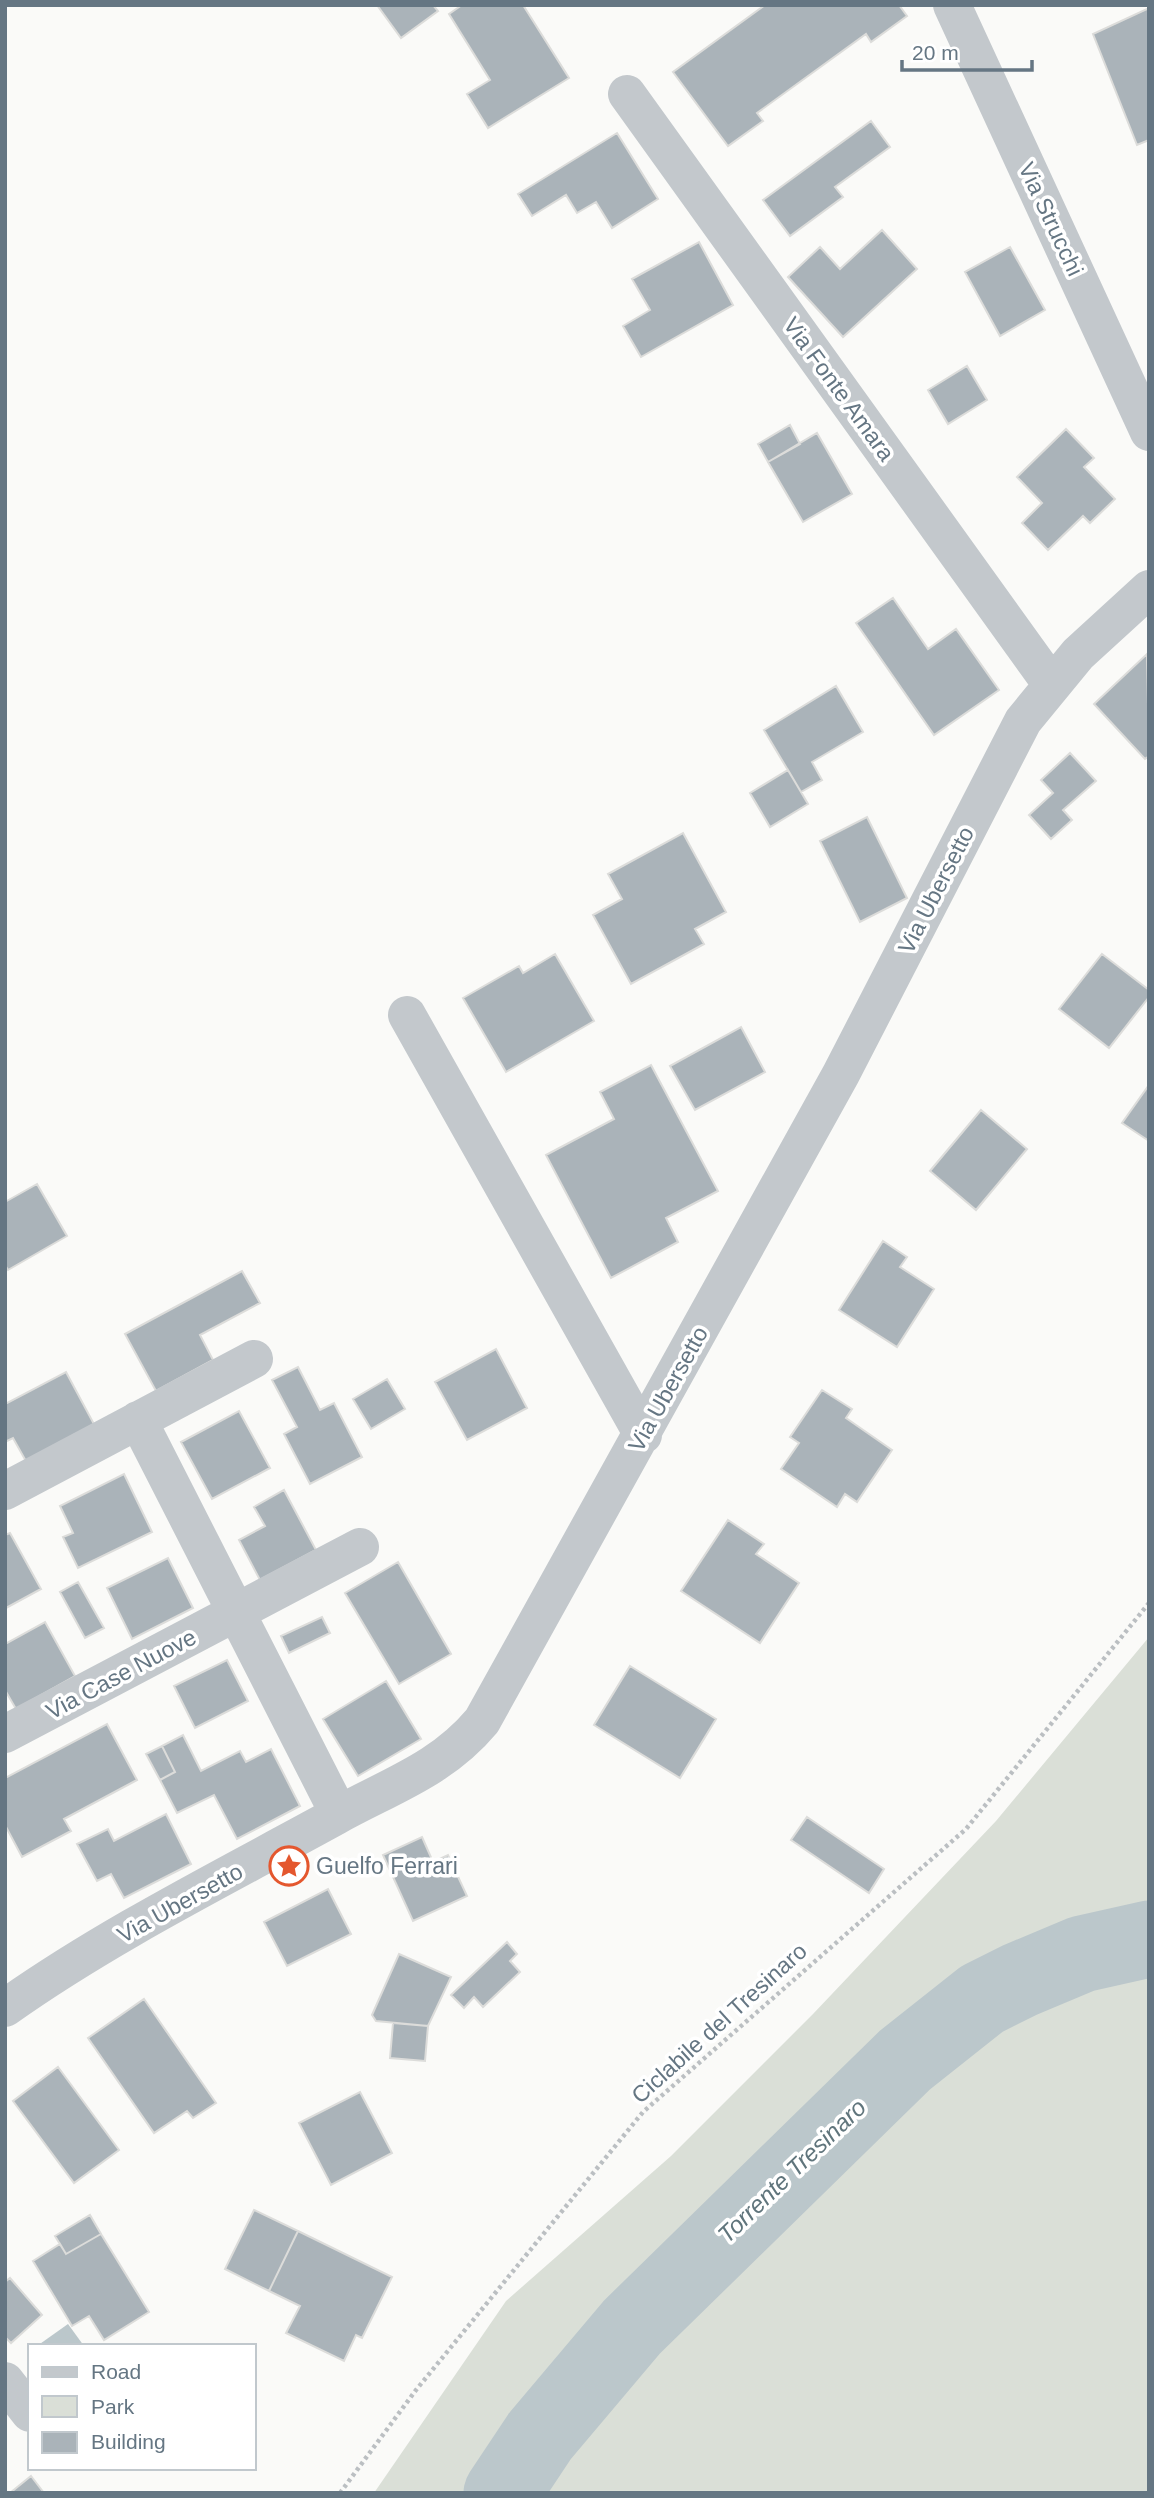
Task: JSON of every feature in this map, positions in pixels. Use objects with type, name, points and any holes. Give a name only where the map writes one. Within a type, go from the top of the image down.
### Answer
[{"type":"street","name":"Via Strucchi","points":[[959,7],[1149,432]]},
{"type":"street","name":"Via Fonte Amara","points":[[627,94],[1052,685]]},
{"type":"street","name":"Via Ubersetto","points":[[5,2008],[65,1967],[339,1814],[442,1761],[482,1721],[841,1074],[1023,721],[1078,654],[1149,589]]},
{"type":"street","points":[[407,1016],[643,1434]]},
{"type":"street","points":[[5,1491],[254,1359]]},
{"type":"street","points":[[138,1420],[339,1814]]},
{"type":"street","name":"Via Case Nuove","points":[[5,1734],[360,1547]]},
{"type":"street","points":[[5,2381],[28,2410]]},
{"type":"path","name":"Ciclabile del Tresinaro","points":[[340,2493],[416,2390],[643,2112],[965,1829],[1149,1603]]},
{"type":"green space","points":[[1149,1637],[1149,2493],[374,2493],[506,2301],[671,2156],[813,2014],[996,1821]]},
{"type":"shaded area","points":[[68,2324],[83,2344],[40,2344]]},
{"type":"building","points":[[377,5],[433,5],[438,11],[401,38]]},
{"type":"building","points":[[462,5],[523,5],[569,78],[488,128],[467,94],[490,80],[449,14]]},
{"type":"building","points":[[765,5],[899,5],[907,16],[871,42],[866,34],[757,113],[763,121],[728,146],[673,72]]},
{"type":"building","points":[[1149,8],[1149,140],[1137,145],[1093,34]]},
{"type":"building","points":[[871,121],[890,147],[835,187],[843,197],[790,236],[763,200]]},
{"type":"building","points":[[617,133],[658,199],[612,228],[596,202],[577,213],[566,195],[532,216],[518,194]]},
{"type":"building","points":[[882,230],[917,269],[843,337],[788,277],[820,247],[840,269]]},
{"type":"building","points":[[699,242],[733,305],[641,357],[623,326],[650,310],[632,279]]},
{"type":"building","points":[[1010,247],[1045,310],[1000,336],[965,272]]},
{"type":"building","points":[[967,366],[987,400],[948,424],[928,390]]},
{"type":"building","points":[[790,425],[800,444],[768,462],[758,444]]},
{"type":"building","points":[[1066,429],[1094,458],[1084,467],[1115,499],[1090,523],[1083,516],[1048,550],[1022,523],[1042,503],[1017,477]]},
{"type":"building","points":[[817,433],[852,494],[803,522],[768,462]]},
{"type":"building","points":[[893,598],[928,649],[956,629],[999,690],[934,735],[856,623]]},
{"type":"building","points":[[1147,654],[1149,756],[1145,759],[1094,704]]},
{"type":"building","points":[[836,686],[863,732],[812,762],[822,780],[801,792],[764,730]]},
{"type":"building","points":[[1070,753],[1096,781],[1063,810],[1072,820],[1051,839],[1029,815],[1053,793],[1041,780]]},
{"type":"building","points":[[788,770],[808,804],[770,827],[750,793]]},
{"type":"building","points":[[867,817],[907,898],[860,922],[820,841]]},
{"type":"building","points":[[683,833],[726,912],[695,929],[704,944],[631,984],[593,915],[622,899],[608,874]]},
{"type":"building","points":[[555,954],[594,1021],[506,1072],[463,998],[519,966],[523,973]]},
{"type":"building","points":[[1102,954],[1149,990],[1149,997],[1109,1048],[1059,1009]]},
{"type":"building","points":[[741,1027],[765,1072],[695,1110],[670,1066]]},
{"type":"building","points":[[651,1065],[718,1191],[666,1218],[678,1242],[611,1278],[546,1155],[614,1119],[600,1092]]},
{"type":"building","points":[[1149,1085],[1149,1141],[1122,1123]]},
{"type":"building","points":[[981,1110],[1027,1149],[976,1210],[930,1171]]},
{"type":"building","points":[[37,1184],[67,1236],[8,1270],[5,1265],[5,1202]]},
{"type":"building","points":[[883,1241],[907,1257],[900,1267],[934,1289],[897,1347],[839,1310]]},
{"type":"building","points":[[242,1271],[260,1303],[200,1335],[213,1360],[156,1391],[125,1334]]},
{"type":"building","points":[[496,1349],[527,1408],[467,1440],[435,1382]]},
{"type":"building","points":[[298,1367],[320,1410],[334,1403],[362,1457],[310,1484],[284,1434],[297,1427],[272,1380]]},
{"type":"building","points":[[66,1372],[95,1426],[27,1463],[13,1438],[5,1442],[5,1404]]},
{"type":"building","points":[[387,1379],[405,1409],[371,1429],[353,1399]]},
{"type":"building","points":[[822,1390],[852,1409],[846,1418],[892,1450],[857,1502],[845,1494],[837,1507],[781,1469],[799,1443],[790,1437]]},
{"type":"building","points":[[239,1411],[270,1468],[212,1499],[181,1442]]},
{"type":"building","points":[[124,1474],[152,1532],[78,1568],[63,1537],[73,1533],[60,1506]]},
{"type":"building","points":[[284,1490],[316,1550],[260,1580],[239,1540],[265,1526],[254,1507]]},
{"type":"building","points":[[728,1520],[764,1544],[756,1554],[799,1583],[760,1643],[681,1591]]},
{"type":"building","points":[[10,1533],[41,1589],[6,1608],[5,1535]]},
{"type":"building","points":[[168,1558],[193,1608],[132,1639],[107,1588]]},
{"type":"building","points":[[398,1562],[451,1654],[399,1684],[345,1593]]},
{"type":"building","points":[[78,1582],[104,1628],[85,1638],[60,1592]]},
{"type":"building","points":[[322,1617],[330,1633],[289,1653],[281,1636]]},
{"type":"building","points":[[45,1622],[75,1676],[16,1709],[5,1690],[5,1644]]},
{"type":"building","points":[[227,1660],[248,1701],[195,1728],[174,1686]]},
{"type":"building","points":[[630,1666],[716,1719],[680,1778],[594,1725]]},
{"type":"building","points":[[386,1681],[421,1739],[358,1776],[323,1719]]},
{"type":"building","points":[[107,1724],[137,1780],[64,1819],[71,1831],[22,1857],[5,1825],[5,1778]]},
{"type":"building","points":[[183,1735],[201,1771],[240,1751],[246,1762],[271,1749],[300,1806],[237,1839],[214,1795],[177,1813],[160,1780],[175,1772],[162,1746]]},
{"type":"building","points":[[162,1746],[175,1772],[160,1780],[146,1754]]},
{"type":"building","points":[[166,1814],[191,1864],[124,1898],[111,1874],[97,1881],[77,1844],[108,1829],[114,1841]]},
{"type":"building","points":[[807,1817],[884,1869],[869,1893],[791,1840]]},
{"type":"building","points":[[422,1837],[433,1862],[448,1855],[467,1896],[413,1921],[383,1855]]},
{"type":"building","points":[[328,1889],[351,1934],[287,1966],[264,1922]]},
{"type":"building","points":[[507,1942],[517,1954],[510,1961],[520,1972],[483,2007],[474,1997],[464,2008],[451,1995]]},
{"type":"building","points":[[399,1954],[451,1977],[428,2026],[376,2021],[372,2015]]},
{"type":"building","points":[[144,1999],[216,2103],[193,2118],[187,2111],[154,2133],[88,2038]]},
{"type":"building","points":[[393,2023],[428,2026],[425,2061],[390,2058]]},
{"type":"building","points":[[58,2067],[119,2150],[74,2183],[13,2101]]},
{"type":"building","points":[[360,2092],[392,2153],[331,2185],[299,2123]]},
{"type":"building","points":[[254,2210],[298,2231],[269,2291],[225,2269]]},
{"type":"building","points":[[90,2215],[101,2234],[66,2254],[55,2236]]},
{"type":"building","points":[[298,2231],[392,2277],[362,2338],[356,2335],[344,2361],[286,2333],[300,2306],[269,2291]]},
{"type":"building","points":[[101,2234],[149,2312],[104,2340],[89,2316],[72,2326],[33,2261],[60,2244],[66,2254]]},
{"type":"building","points":[[10,2278],[42,2315],[11,2343],[5,2337],[5,2282]]},
{"type":"building","points":[[31,2476],[44,2493],[10,2493]]},
{"type":"waterway","name":"Torrente Tresinaro","points":[[502,2493],[540,2436],[632,2327],[905,2060],[982,1999],[1020,1980],[1082,1954],[1149,1939]]},
{"type":"place","name":"Guelfo Ferrari","points":[[289,1866]]}]
